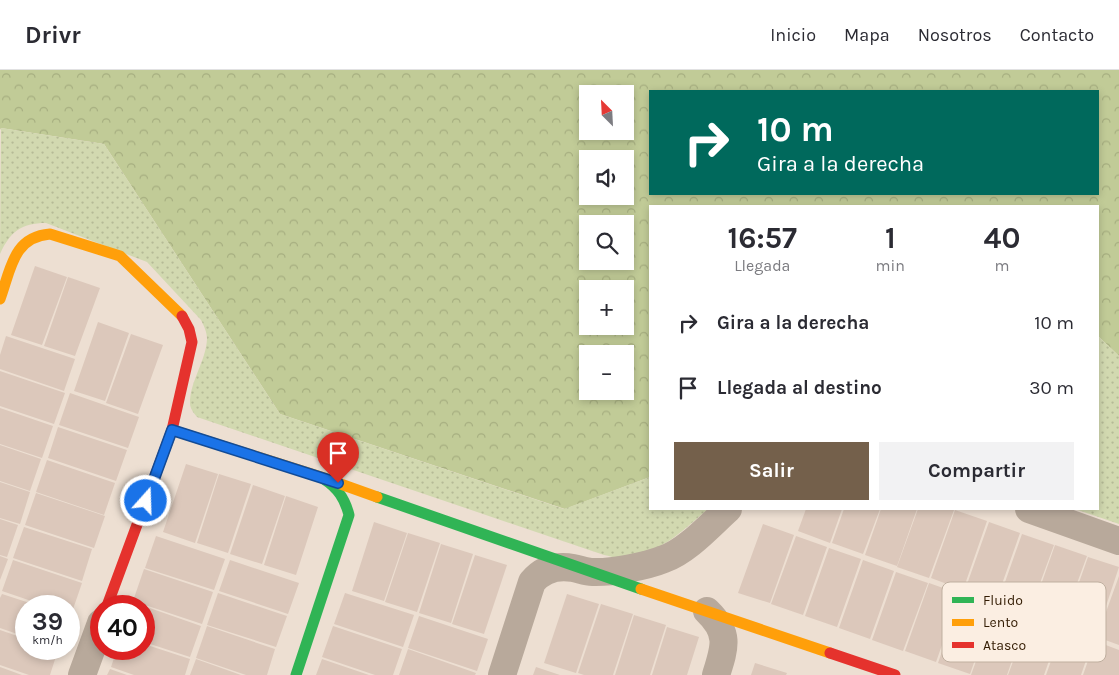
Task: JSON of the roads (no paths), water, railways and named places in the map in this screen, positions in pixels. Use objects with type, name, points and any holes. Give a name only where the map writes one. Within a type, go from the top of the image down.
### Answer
[{"type":"street","points":[[0,299],[19,248],[28,240],[38,235],[50,234],[68,238],[120,256],[182,316],[189,329],[192,342],[172,430],[111,595]]},
{"type":"street","points":[[172,430],[321,477],[894,675]]},
{"type":"street","points":[[296,675],[348,515],[346,501],[342,495],[321,477]]},
{"type":"street","points":[[502,675],[532,582],[537,576],[550,569],[564,567],[592,572],[632,568],[665,559],[679,552],[727,510]]},
{"type":"street","points":[[1032,510],[1119,541]]},
{"type":"street","points":[[707,611],[717,621],[724,638],[724,651],[716,675]]},
{"type":"street","points":[[82,675],[90,653]]}]
